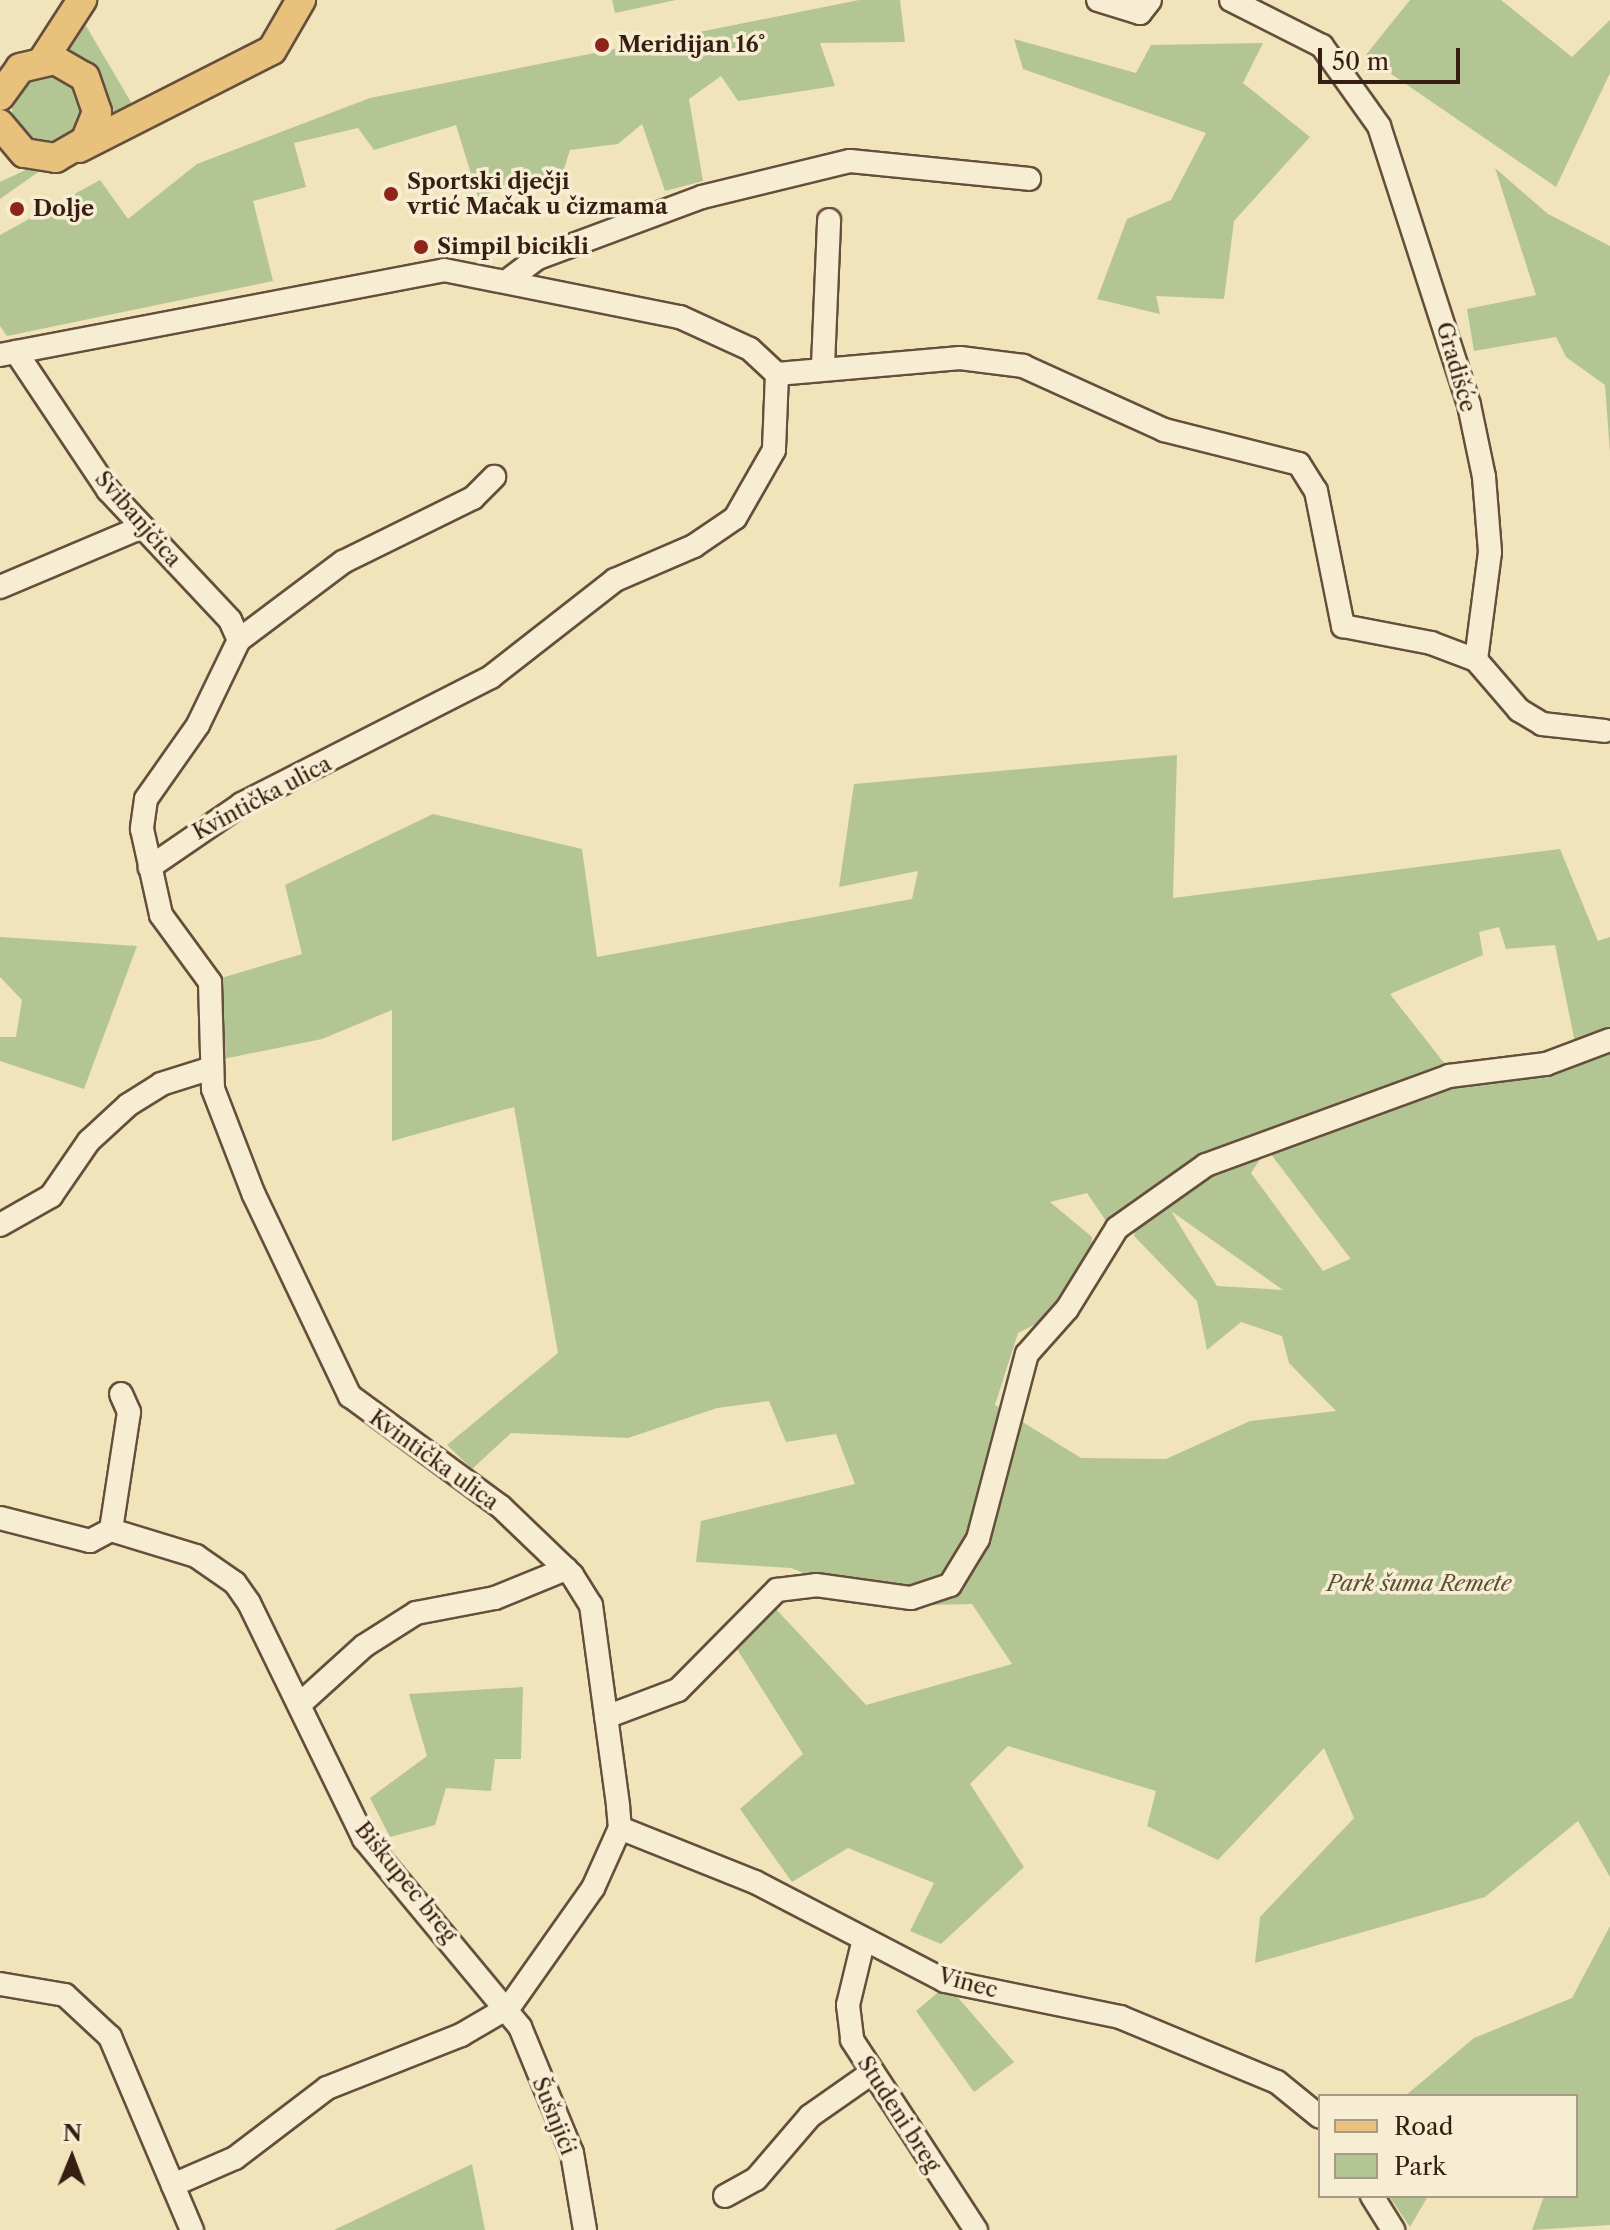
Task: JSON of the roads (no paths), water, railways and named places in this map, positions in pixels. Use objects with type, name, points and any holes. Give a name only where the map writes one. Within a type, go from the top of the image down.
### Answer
[{"type":"main road","points":[[0,96],[21,65],[82,0]]},
{"type":"main road","points":[[0,168],[33,157],[79,148],[272,50],[301,0]]},
{"type":"main road","points":[[21,65],[75,68],[93,90],[94,124],[79,148]]},
{"type":"main road","points":[[0,124],[33,157]]},
{"type":"street","points":[[1098,0],[1140,13],[1150,0]]},
{"type":"street","name":"Gradišće","points":[[1231,0],[1322,46],[1379,126],[1469,405],[1484,477],[1490,552],[1476,660]]},
{"type":"street","points":[[511,278],[538,258],[702,197],[850,161],[1029,179]]},
{"type":"street","points":[[823,366],[829,220]]},
{"type":"street","points":[[8,354],[395,275],[444,270],[511,278],[680,317],[750,349],[777,374],[823,366],[960,358],[1023,366],[1164,430],[1299,464],[1316,491],[1343,626],[1431,643],[1476,660],[1519,710],[1542,724],[1605,731]]},
{"type":"street","name":"Svibanjčica","points":[[8,354],[140,528],[230,620],[239,640]]},
{"type":"street","name":"Kvintička ulica","points":[[620,1828],[594,1615],[566,1569],[473,1483],[350,1396],[254,1195],[209,1069],[210,982],[161,915],[150,867],[242,804],[491,677],[615,580],[694,546],[735,518],[774,450],[777,374]]},
{"type":"street","points":[[150,867],[142,829],[146,799],[198,725],[239,640],[343,562],[473,498],[494,477]]},
{"type":"street","points":[[0,587],[140,528]]},
{"type":"street","points":[[606,1717],[678,1690],[777,1590],[816,1585],[911,1598],[950,1585],[978,1539],[1002,1429],[1027,1354],[1067,1309],[1117,1228],[1206,1165],[1449,1076],[1546,1064],[1610,1040]]},
{"type":"street","points":[[0,1225],[51,1196],[89,1141],[128,1105],[161,1084],[209,1069]]},
{"type":"street","points":[[111,1530],[129,1412],[121,1394]]},
{"type":"street","name":"Biškupec breg","points":[[0,1518],[90,1541],[111,1530],[196,1556],[235,1583],[300,1704],[364,1839],[509,2007]]},
{"type":"street","points":[[300,1704],[371,1641],[416,1613],[495,1598],[566,1569]]},
{"type":"street","points":[[173,2185],[235,2158],[327,2088],[461,2035],[509,2007],[570,1928],[620,1828]]},
{"type":"street","name":"Vinec","points":[[620,1828],[755,1882],[863,1943],[945,1981],[1120,2017],[1277,2082],[1318,2115]]},
{"type":"street","name":"Studeni breg","points":[[863,1943],[847,2021],[870,2074],[976,2230]]},
{"type":"street","points":[[0,1984],[65,1995],[89,2012],[122,2059],[192,2230]]},
{"type":"street","name":"Šušnjići","points":[[509,2007],[572,2153],[585,2230]]},
{"type":"street","points":[[725,2196],[756,2179],[810,2116],[870,2074]]},
{"type":"street","points":[[1373,2198],[1393,2230]]},
{"type":"place","name":"Meridijan 16°","points":[[602,45]]},
{"type":"place","name":"Sportski dječji vrtić Mačak u čizmama","points":[[391,194]]},
{"type":"place","name":"Dolje","points":[[17,209]]},
{"type":"place","name":"Simpil bicikli","points":[[421,247]]},
{"type":"park label","name":"Park šuma Remete","points":[[1419,1584]]}]
